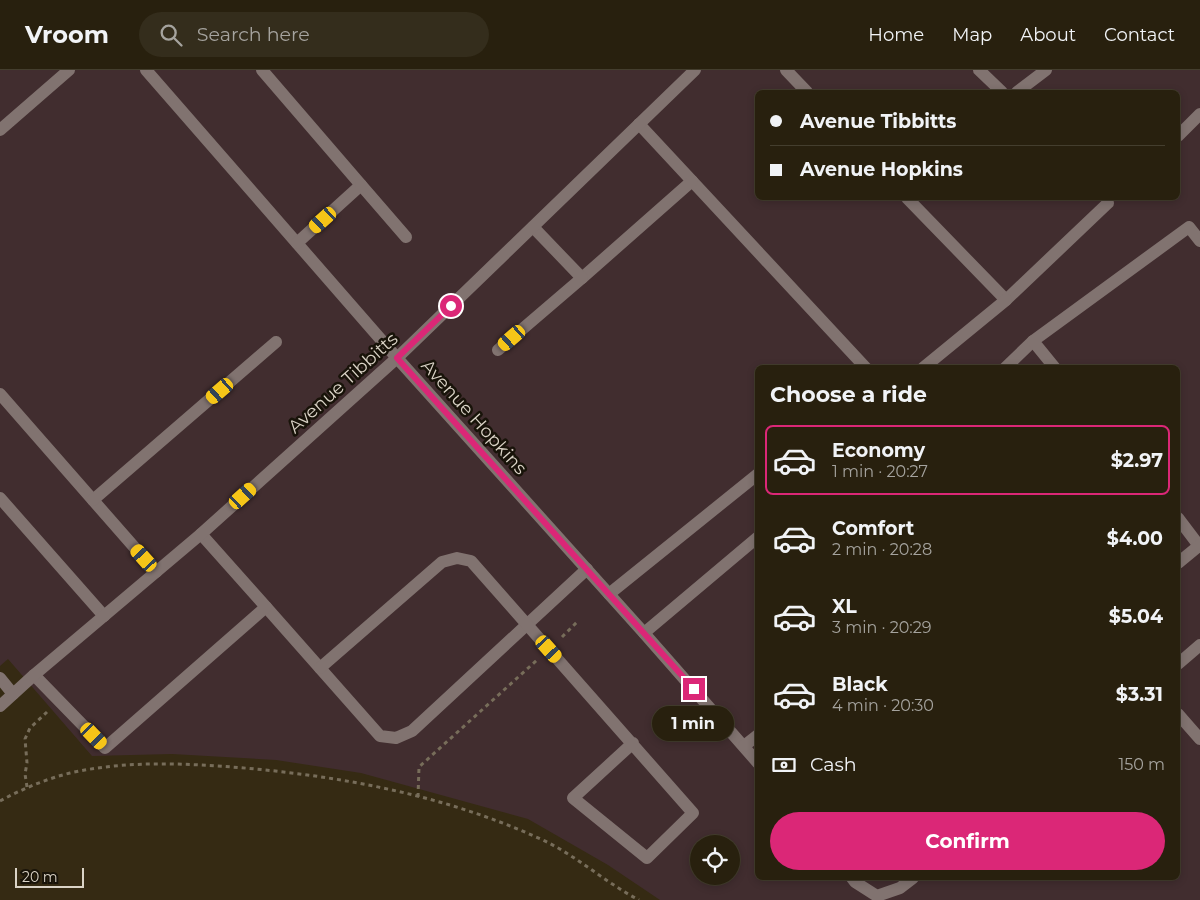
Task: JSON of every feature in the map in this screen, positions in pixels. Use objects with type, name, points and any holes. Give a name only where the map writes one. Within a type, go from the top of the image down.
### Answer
[{"type":"street","points":[[0,130],[68,70]]},
{"type":"street","name":"Avenue Hopkins","points":[[146,70],[397,358],[644,632],[755,759]]},
{"type":"street","points":[[262,70],[406,237]]},
{"type":"street","name":"Avenue Tibbitts","points":[[0,706],[201,534],[397,358],[695,70]]},
{"type":"street","points":[[786,70],[805,90]]},
{"type":"street","points":[[979,70],[1000,90]]},
{"type":"street","points":[[1020,90],[1046,70]]},
{"type":"street","points":[[1180,134],[1200,114]]},
{"type":"street","points":[[639,124],[863,365]]},
{"type":"street","points":[[498,350],[692,181]]},
{"type":"street","points":[[297,243],[361,185]]},
{"type":"street","points":[[908,200],[1006,300]]},
{"type":"street","points":[[927,365],[1006,300],[1108,200]]},
{"type":"street","points":[[533,227],[582,278]]},
{"type":"street","points":[[1008,365],[1033,341],[1189,227],[1200,241]]},
{"type":"street","points":[[1033,341],[1053,365]]},
{"type":"street","points":[[93,500],[276,342]]},
{"type":"street","points":[[0,394],[156,572]]},
{"type":"street","points":[[609,594],[755,476]]},
{"type":"street","points":[[0,498],[104,616]]},
{"type":"street","points":[[1180,521],[1200,546],[1180,561]]},
{"type":"street","points":[[201,534],[380,736],[396,738],[412,732],[587,569]]},
{"type":"street","points":[[644,632],[755,540]]},
{"type":"street","points":[[320,668],[442,562],[457,558],[471,561],[527,625],[549,649],[693,812],[647,858],[573,798],[632,743]]},
{"type":"street","points":[[34,675],[105,748],[266,607]]},
{"type":"street","points":[[1180,662],[1200,645]]},
{"type":"street","points":[[0,678],[13,694]]},
{"type":"street","points":[[1180,716],[1200,739]]},
{"type":"street","points":[[744,746],[755,737]]},
{"type":"street","points":[[853,880],[877,896],[902,894],[912,880]]},
{"type":"path","points":[[418,797],[419,767],[578,621]]},
{"type":"path","points":[[27,787],[25,739],[30,728],[59,701]]},
{"type":"path","points":[[0,801],[27,787],[70,773],[115,766],[166,763],[272,770],[336,778],[418,797],[487,816],[538,837],[582,862],[639,900]]},
{"type":"shaded area","points":[[0,70],[1200,70],[1200,900],[660,900],[608,865],[528,819],[361,773],[276,760],[172,754],[92,756],[8,659],[0,666]]},
{"type":"route","points":[[451,306],[397,358],[694,689]]}]
